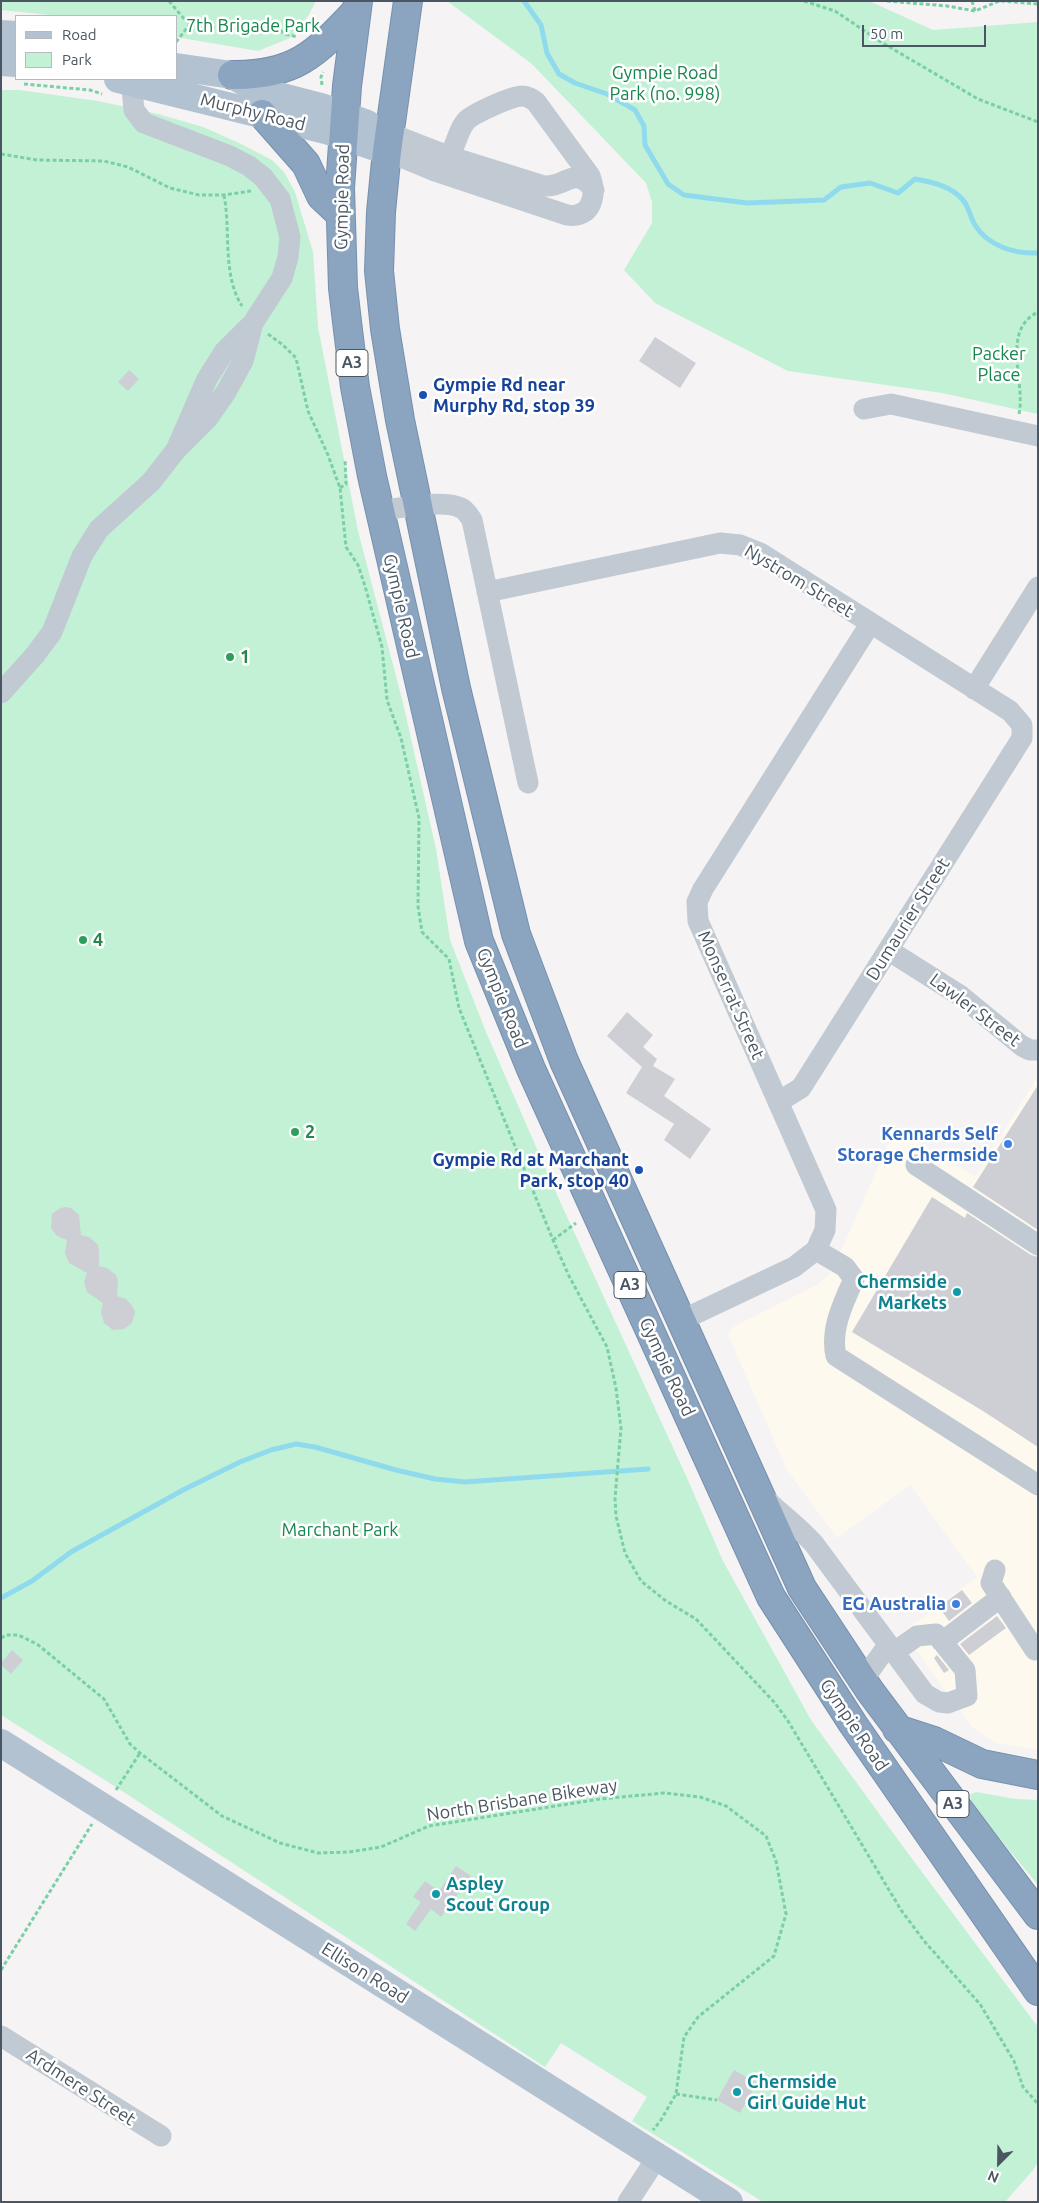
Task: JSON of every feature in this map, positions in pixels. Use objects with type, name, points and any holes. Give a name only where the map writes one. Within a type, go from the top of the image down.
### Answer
[{"type":"highway","name":"Gympie Road","points":[[408,1],[388,142],[381,212],[381,290],[390,366],[456,688],[516,934],[564,1061],[802,1588],[897,1729],[1038,1915]]},
{"type":"highway","name":"Gympie Road","points":[[357,6],[344,125],[340,213],[343,288],[348,330],[364,438],[479,941],[531,1069],[772,1597],[848,1716],[1038,1990]]},
{"type":"highway","points":[[232,74],[269,73],[296,63],[322,47],[357,6]]},
{"type":"highway","points":[[262,114],[306,164],[321,196],[340,213]]},
{"type":"highway","points":[[897,1729],[934,1742],[952,1752],[987,1766],[1038,1774]]},
{"type":"main road","points":[[1,34],[15,35]]},
{"type":"main road","name":"Murphy Road","points":[[178,67],[232,74],[263,92],[388,142]]},
{"type":"main road","name":"Murphy Road","points":[[121,84],[262,114],[344,125]]},
{"type":"main road","name":"Ellison Road","points":[[1,1743],[103,1808],[654,2146],[729,2202]]},
{"type":"street","points":[[1,693],[35,655],[52,632],[82,556],[99,529],[151,482],[176,450],[207,379],[224,352],[253,323],[282,278],[288,257],[290,237],[280,199],[263,177],[250,166],[144,123],[134,110],[121,84]]},
{"type":"street","points":[[388,142],[435,171],[567,215],[578,216],[587,210],[592,201],[594,190],[587,171],[536,102],[527,96],[514,97],[466,121],[455,147],[448,156]]},
{"type":"street","points":[[388,142],[448,156],[544,186],[554,186],[571,177],[576,177],[587,182],[594,190]]},
{"type":"street","points":[[864,409],[891,404],[1038,436]]},
{"type":"street","points":[[380,510],[418,506],[454,506],[462,508],[472,520],[528,783]]},
{"type":"street","name":"Nystrom Street","points":[[487,592],[720,543],[740,545],[760,554],[1010,711],[1022,725]]},
{"type":"street","points":[[974,689],[1038,587]]},
{"type":"street","name":"Monserrat Street","points":[[816,1250],[825,1230],[826,1210],[698,921],[697,902],[703,889],[870,624]]},
{"type":"street","name":"Dumaurier Street","points":[[778,1102],[801,1088],[1022,738],[1022,725]]},
{"type":"street","name":"Lawler Street","points":[[888,950],[961,996],[1022,1046],[1030,1050],[1038,1050]]},
{"type":"street","points":[[916,1165],[1038,1245]]},
{"type":"street","points":[[682,1320],[794,1267],[816,1250],[845,1267],[854,1280],[844,1301],[835,1330],[834,1346],[836,1356],[1038,1485]]},
{"type":"street","points":[[759,1493],[786,1519],[801,1529],[814,1544],[892,1650],[924,1694],[932,1699],[948,1704],[967,1696],[965,1670],[936,1634],[917,1636],[900,1648],[892,1650],[883,1652],[871,1669],[861,1678]]},
{"type":"street","points":[[995,1570],[991,1583],[1035,1650]]},
{"type":"street","points":[[942,1642],[1001,1597]]},
{"type":"street","name":"Ardmere Street","points":[[1,2036],[161,2136]]},
{"type":"street","points":[[628,2202],[654,2146]]},
{"type":"path","points":[[169,1],[186,21],[191,23],[216,28],[264,23],[272,25],[285,34],[295,37],[304,36]]},
{"type":"path","points":[[804,1],[835,11],[881,42],[978,99],[1038,122]]},
{"type":"path","points":[[887,1],[947,6],[975,11],[1000,1],[1038,4]]},
{"type":"path","points":[[972,1],[975,11]]},
{"type":"path","points":[[178,39],[191,23]]},
{"type":"path","points":[[321,94],[321,77],[324,68]]},
{"type":"path","points":[[52,80],[90,90],[121,84]]},
{"type":"path","points":[[1,154],[37,160],[104,161],[128,167],[170,188],[199,194],[224,195],[272,188]]},
{"type":"path","points":[[224,195],[231,273],[240,302],[253,323],[283,345],[296,358],[308,411],[340,488],[346,546],[358,565],[382,647],[387,700],[400,738],[419,818],[418,906],[422,932],[449,959],[459,1008],[553,1240],[569,1276],[607,1347],[616,1388],[621,1428],[615,1498],[616,1516],[625,1553],[641,1580],[666,1601],[696,1620],[775,1702],[901,1910],[925,1942],[980,2004],[1014,2061],[1023,2087],[1038,2104]]},
{"type":"path","points":[[1016,431],[1022,403],[1016,341],[1028,316],[1038,312]]},
{"type":"path","points":[[340,488],[346,484],[345,451]]},
{"type":"path","points":[[553,1240],[577,1224],[574,1216]]},
{"type":"path","name":"North Brisbane Bikeway","points":[[1,1638],[6,1635],[18,1635],[37,1644],[67,1668],[104,1699],[130,1744],[222,1816],[280,1843],[318,1853],[349,1852],[381,1847],[429,1826],[600,1800],[664,1793],[700,1797],[726,1806],[766,1836],[776,1861],[786,1914],[774,1956],[698,2017],[684,2037],[676,2094],[661,2120],[654,2146]]},
{"type":"path","points":[[1,1970],[140,1753]]},
{"type":"path","points":[[676,2094],[717,2100]]},
{"type":"shaded area","name":"Chermside Markets","points":[[1038,1080],[1038,1750],[995,1743],[971,1726],[903,1632],[977,1577],[910,1485],[837,1538],[787,1470],[729,1337],[729,1332],[735,1326],[817,1285],[828,1276],[842,1249],[888,1144],[898,1138],[909,1138],[975,1177],[1035,1081]]},
{"type":"green space","name":"7th Brigade Park","points":[[1,1],[316,1],[308,16],[290,38],[258,51],[178,37],[178,15],[49,15],[1,10]]},
{"type":"green space","points":[[447,1],[869,1],[933,30],[1038,22],[1038,414],[942,393],[788,371],[655,303],[624,270],[652,223],[652,202],[646,183],[532,64]]},
{"type":"green space","name":"Marchant Park","points":[[1,90],[19,90],[98,101],[158,114],[203,127],[272,160],[284,172],[295,192],[313,252],[318,327],[358,531],[403,703],[436,849],[450,940],[486,1032],[557,1195],[723,1561],[811,1720],[1038,2027],[1038,2162],[1005,2202],[763,2202],[632,2121],[647,2097],[561,2043],[545,2067],[116,1787],[1,1715]]},
{"type":"green space","points":[[976,1792],[1016,1799],[1038,1800],[1038,1885],[972,1805],[970,1795]]},
{"type":"building","points":[[655,337],[696,363],[680,388],[639,361]]},
{"type":"building","points":[[129,370],[139,379],[128,391],[118,382]]},
{"type":"building","points":[[627,1012],[653,1035],[643,1047],[657,1059],[653,1066],[675,1079],[664,1096],[711,1129],[690,1159],[664,1140],[674,1124],[626,1093],[642,1067],[607,1036]]},
{"type":"building","points":[[1038,1085],[1038,1230],[973,1187]]},
{"type":"building","name":"Chermside Markets","points":[[932,1197],[965,1218],[967,1213],[1031,1255],[1038,1257],[1038,1447],[983,1411],[852,1332]]},
{"type":"building","points":[[60,1208],[71,1208],[79,1215],[81,1235],[89,1237],[98,1245],[99,1266],[107,1268],[116,1275],[118,1281],[117,1296],[126,1299],[133,1307],[135,1312],[132,1323],[124,1329],[113,1330],[104,1323],[101,1312],[103,1303],[87,1292],[84,1282],[87,1273],[69,1263],[65,1253],[67,1240],[57,1236],[51,1228],[52,1214]]},
{"type":"building","name":"EG Australia","points":[[962,1590],[972,1603],[949,1621],[939,1607]]},
{"type":"building","points":[[997,1616],[1006,1628],[969,1655],[960,1644]]},
{"type":"building","points":[[12,1650],[23,1660],[11,1674],[1,1663]]},
{"type":"building","points":[[937,1655],[949,1670],[944,1673],[934,1658]]},
{"type":"building","name":"Aspley Scout Group","points":[[456,1866],[471,1876],[441,1917],[431,1909],[415,1931],[406,1924],[421,1902],[413,1897],[425,1881],[439,1891]]},
{"type":"building","name":"Chermside Girl Guide Hut","points":[[734,2070],[757,2083],[740,2113],[717,2100]]},
{"type":"waterway","points":[[524,1],[541,25],[547,53],[559,74],[575,83],[607,94],[635,110],[644,126],[645,145],[668,184],[684,195],[747,203],[824,200],[841,187],[870,183],[898,193],[915,179],[941,185],[958,195],[965,203],[973,222],[980,232],[994,243],[1011,250],[1038,253]]},
{"type":"waterway","points":[[1,1598],[32,1581],[71,1552],[183,1490],[240,1462],[271,1450],[296,1444],[315,1447],[435,1479],[465,1482],[648,1469]]},
{"type":"place","name":"Gympie Rd near Murphy Rd, stop 39","points":[[423,395]]},
{"type":"place","name":"1","points":[[230,657]]},
{"type":"place","name":"4","points":[[83,940]]},
{"type":"place","name":"2","points":[[295,1132]]},
{"type":"place","name":"Kennards Self Storage Chermside","points":[[1008,1144]]},
{"type":"place","name":"Gympie Rd at Marchant Park, stop 40","points":[[639,1170]]},
{"type":"place","name":"Chermside Markets","points":[[957,1292]]},
{"type":"place","name":"EG Australia","points":[[956,1604]]},
{"type":"place","name":"Aspley Scout Group","points":[[436,1894]]},
{"type":"place","name":"Chermside Girl Guide Hut","points":[[737,2092]]},
{"type":"park label","name":"Gympie Road Park (no. 998)","points":[[665,83]]},
{"type":"park label","name":"Packer Place","points":[[999,364]]}]
